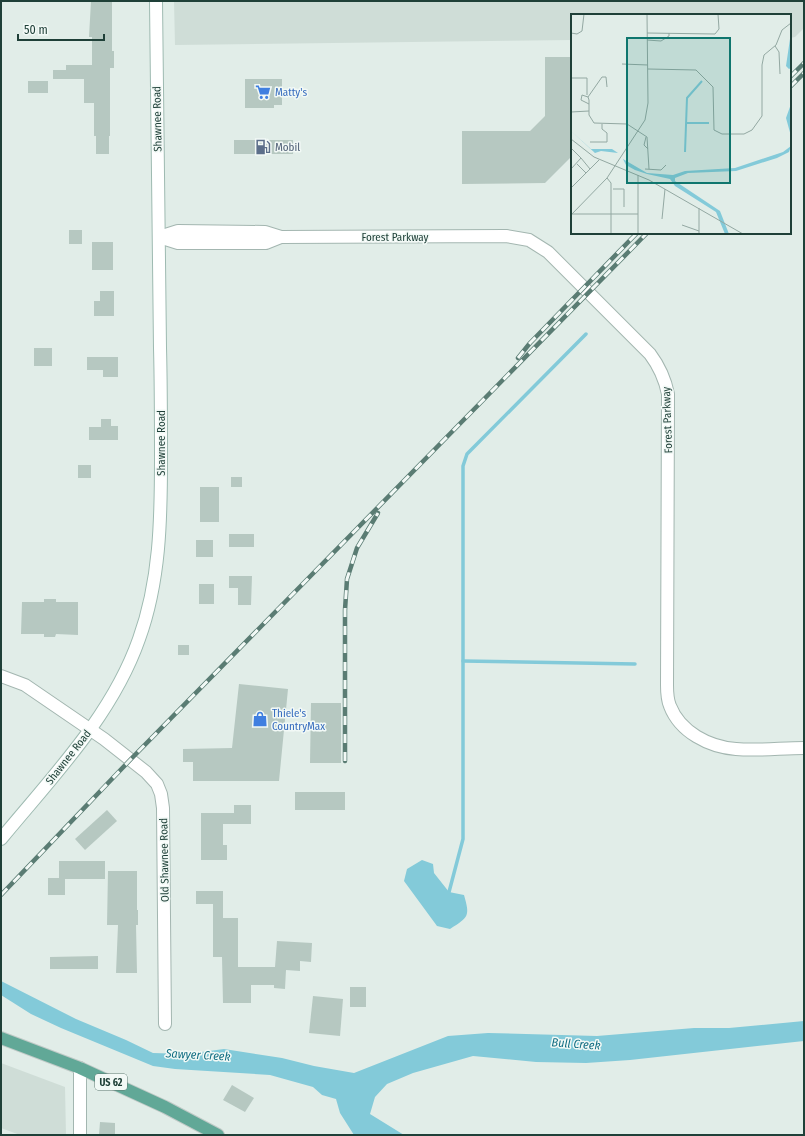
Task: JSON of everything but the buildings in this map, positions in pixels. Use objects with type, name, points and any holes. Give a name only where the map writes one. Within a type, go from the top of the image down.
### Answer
[{"type":"main road","name":"US 62","points":[[1,1038],[80,1068],[165,1106],[218,1135]]},
{"type":"street","name":"Shawnee Road","points":[[1,839],[70,756],[90,730],[109,700],[139,640],[154,581],[159,550],[161,509],[156,1]]},
{"type":"street","name":"Forest Parkway","points":[[159,237],[178,231],[265,232],[281,237],[506,236],[529,240],[540,246],[553,257],[650,354],[656,362],[666,383],[668,394],[667,685],[669,704],[672,711],[677,719],[688,730],[701,740],[713,745],[736,749],[804,748]]},
{"type":"street","name":"Old Shawnee Road","points":[[1,676],[25,685],[90,730],[151,776],[162,794],[165,1024]]},
{"type":"street","points":[[80,1068],[80,1135]]},
{"type":"shaded area","points":[[174,1],[804,1],[804,28],[795,37],[791,38],[791,14],[571,14],[571,40],[175,45]]},
{"type":"shaded area","points":[[1,1063],[65,1087],[66,1135],[20,1135],[1,1128]]},
{"type":"water","points":[[422,860],[433,864],[434,873],[449,892],[464,895],[467,907],[466,915],[461,922],[450,929],[437,926],[404,881],[407,869]]},
{"type":"water","points":[[1,981],[76,1019],[153,1053],[187,1054],[224,1049],[282,1058],[314,1066],[354,1073],[448,1036],[488,1033],[597,1036],[694,1028],[729,1028],[804,1021],[804,1041],[630,1060],[586,1063],[536,1062],[473,1056],[413,1073],[387,1084],[375,1097],[370,1114],[404,1135],[354,1135],[340,1113],[336,1099],[322,1095],[313,1087],[270,1075],[175,1069],[153,1066],[31,1014],[1,995]]},
{"type":"waterway","points":[[449,892],[463,839],[463,466],[467,454],[586,334]]},
{"type":"waterway","points":[[463,661],[635,664]]},
{"type":"railway","points":[[791,76],[804,63]]},
{"type":"railway","points":[[791,86],[804,73]]},
{"type":"railway","points":[[518,358],[530,343],[636,234]]},
{"type":"railway","points":[[1,895],[131,759],[646,234]]},
{"type":"railway","points":[[345,761],[345,610],[347,579],[357,548],[378,513]]},
{"type":"place","name":"Matty's","points":[[263,92]]},
{"type":"place","name":"Mobil","points":[[263,147]]},
{"type":"place","name":"Thiele's CountryMax","points":[[260,719]]},
{"type":"water label","name":"Bull Creek","points":[[576,1044]]},
{"type":"water label","name":"Sawyer Creek","points":[[198,1055]]}]
